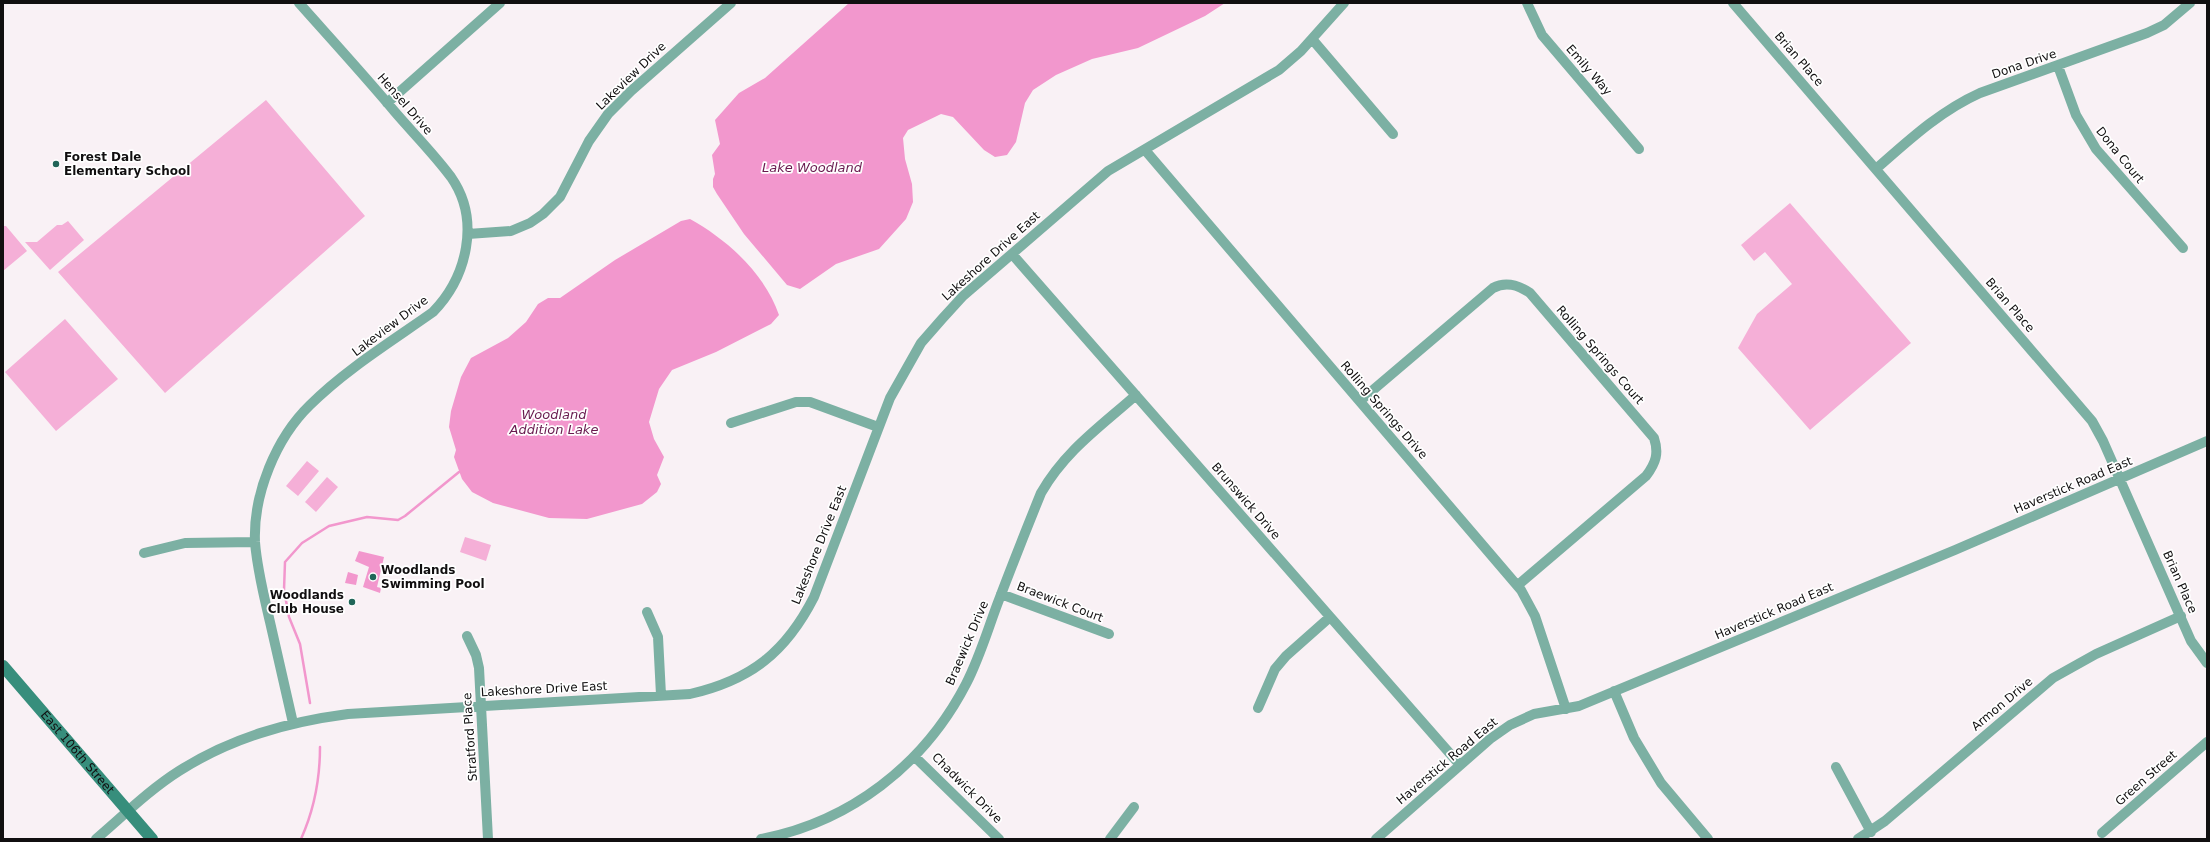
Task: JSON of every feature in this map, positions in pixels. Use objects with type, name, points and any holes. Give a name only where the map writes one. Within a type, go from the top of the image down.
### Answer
[{"type":"street","name":"Hensel Drive","points":[[299,3],[451,177],[463,206],[468,234]]},
{"type":"street","points":[[387,102],[500,3]]},
{"type":"street","name":"Lakeview Drive","points":[[293,723],[262,586],[255,542],[262,489],[272,462],[288,433],[309,405],[433,312],[441,304],[455,283],[462,267],[468,234],[511,231],[530,223],[543,214],[560,197],[589,140],[608,114],[631,91],[731,3]]},
{"type":"street","name":"Lakeshore Drive East","points":[[96,839],[165,780],[204,756],[256,734],[293,723],[348,714],[690,694],[716,688],[741,678],[768,658],[792,635],[814,597],[878,427],[902,373],[921,343],[963,296],[1100,177],[1279,70],[1312,39],[1344,3]]},
{"type":"street","name":"Emily Way","points":[[1527,3],[1542,35],[1639,149]]},
{"type":"street","name":"Brian Place","points":[[1733,3],[2092,421],[2104,441],[2191,640],[2207,663]]},
{"type":"street","name":"Dona Drive","points":[[1876,169],[1956,104],[1980,93],[2147,33],[2164,25],[2190,3]]},
{"type":"street","points":[[1312,39],[1393,134]]},
{"type":"street","name":"Dona Court","points":[[2058,66],[2076,116],[2089,138],[2183,248]]},
{"type":"street","name":"Rolling Springs Drive","points":[[1145,150],[1518,585],[1535,616],[1566,709]]},
{"type":"street","name":"Brunswick Drive","points":[[1012,254],[1460,765]]},
{"type":"street","name":"Rolling Springs Court","points":[[1360,401],[1484,295],[1502,284],[1515,286],[1530,293],[1654,438],[1657,447],[1656,459],[1646,476],[1518,585]]},
{"type":"street","name":"Braewick Drive","points":[[761,839],[786,834],[822,821],[852,806],[889,781],[915,757],[937,730],[966,684],[1041,493],[1053,473],[1072,450],[1136,395]]},
{"type":"street","points":[[731,423],[796,402],[810,402],[878,427]]},
{"type":"street","name":"Haverstick Road East","points":[[1376,839],[1460,765],[1510,725],[1534,714],[1579,706],[2120,480],[2207,441]]},
{"type":"street","points":[[144,553],[185,543],[255,542]]},
{"type":"street","name":"Braewick Court","points":[[1001,594],[1109,634]]},
{"type":"street","points":[[647,612],[658,637],[662,695]]},
{"type":"street","name":"Armon Drive","points":[[1858,839],[1871,832],[2053,678],[2096,654],[2181,616]]},
{"type":"street","points":[[1258,708],[1275,669],[1286,656],[1330,617]]},
{"type":"street","name":"Stratford Place","points":[[467,636],[476,655],[479,668],[488,839]]},
{"type":"street","name":"East 106th Street","points":[[3,666],[152,839]]},
{"type":"street","points":[[1614,691],[1634,738],[1661,783],[1708,839]]},
{"type":"street","name":"Green Street","points":[[2102,833],[2207,742]]},
{"type":"street","name":"Chadwick Drive","points":[[915,757],[999,839]]},
{"type":"street","points":[[1836,767],[1871,832]]},
{"type":"street","points":[[1110,839],[1134,807]]},
{"type":"shaded area","points":[[266,100],[365,216],[165,393],[58,272]]},
{"type":"shaded area","points":[[1790,203],[1911,343],[1810,430],[1738,348],[1757,314],[1792,284],[1765,252],[1754,261],[1741,245]]},
{"type":"shaded area","points":[[68,221],[84,240],[50,270],[25,242],[37,242],[57,225],[62,225]]},
{"type":"shaded area","points":[[3,226],[6,226],[27,251],[3,271]]},
{"type":"shaded area","points":[[65,319],[118,379],[56,431],[5,372]]},
{"type":"shaded area","points":[[307,461],[319,471],[298,496],[286,486]]},
{"type":"shaded area","points":[[327,477],[338,487],[316,512],[305,502]]},
{"type":"shaded area","points":[[465,537],[491,545],[486,561],[460,552]]},
{"type":"water","name":"Lake Woodland","points":[[849,3],[1225,3],[1205,16],[1138,48],[1092,59],[1056,75],[1033,90],[1025,103],[1016,142],[1007,155],[995,157],[984,150],[953,117],[941,114],[908,130],[903,138],[905,159],[912,184],[913,202],[906,219],[879,249],[836,264],[800,289],[787,285],[744,234],[713,187],[713,179],[715,174],[712,155],[720,144],[715,120],[739,93],[765,78]]},
{"type":"water","name":"Woodland Addition Lake","points":[[690,219],[718,237],[744,260],[765,286],[779,315],[771,324],[716,352],[672,370],[659,389],[649,422],[654,439],[664,457],[657,475],[661,484],[657,492],[642,504],[587,519],[549,518],[493,503],[472,492],[462,479],[454,457],[456,450],[449,427],[451,411],[461,377],[471,358],[508,338],[526,322],[538,304],[548,298],[560,298],[615,260],[681,221]]},
{"type":"water","name":"Woodlands Swimming Pool","points":[[359,551],[384,557],[377,587],[381,588],[380,593],[363,587],[369,567],[355,561]]},
{"type":"water","points":[[348,572],[358,575],[356,585],[345,583]]},
{"type":"waterway","points":[[310,703],[300,644],[289,617],[284,590],[285,562],[302,543],[329,526],[367,517],[398,520],[459,472]]},
{"type":"waterway","points":[[301,839],[313,806],[319,771],[320,747]]},
{"type":"place","name":"Forest Dale Elementary School","points":[[56,164]]},
{"type":"place","name":"Woodlands Swimming Pool","points":[[373,577]]},
{"type":"place","name":"Woodlands Club House","points":[[352,602]]}]
